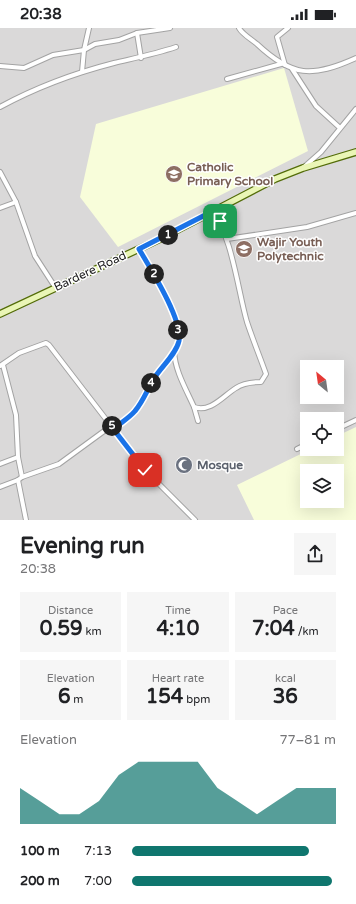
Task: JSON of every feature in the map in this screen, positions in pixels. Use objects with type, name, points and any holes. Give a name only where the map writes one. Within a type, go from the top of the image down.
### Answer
[{"type":"street","points":[[82,72],[88,28]]},
{"type":"street","points":[[0,66],[24,68],[54,55],[84,50],[95,44],[119,40],[137,33],[170,28]]},
{"type":"street","points":[[239,28],[272,59],[292,69],[308,73],[320,71],[336,67],[356,58]]},
{"type":"street","points":[[283,64],[277,37],[288,28]]},
{"type":"street","points":[[137,33],[141,58]]},
{"type":"street","points":[[0,107],[21,96],[82,72],[114,63],[141,58],[176,47]]},
{"type":"street","points":[[227,79],[283,64]]},
{"type":"street","points":[[292,69],[316,106],[340,128]]},
{"type":"street","points":[[303,168],[321,152],[356,109]]},
{"type":"street","name":"Bardere Road","points":[[0,314],[139,249],[275,180],[303,168],[356,152]]},
{"type":"street","points":[[0,172],[16,202],[35,256],[55,287]]},
{"type":"street","points":[[0,208],[16,202]]},
{"type":"street","points":[[194,407],[198,408],[218,402],[236,388],[261,382],[266,374],[247,322],[227,239],[220,221],[211,212]]},
{"type":"street","points":[[227,239],[307,227],[356,213]]},
{"type":"street","points":[[0,487],[59,464],[111,426],[116,427],[135,411],[174,351],[179,340],[177,325],[154,273],[139,249]]},
{"type":"street","points":[[26,520],[18,457],[16,415],[2,366],[19,353],[46,343],[145,470],[195,520]]},
{"type":"street","points":[[174,351],[174,359],[194,407],[198,421]]},
{"type":"street","points":[[344,426],[356,420]]},
{"type":"street","points":[[296,449],[300,447]]},
{"type":"street","points":[[0,464],[18,457]]},
{"type":"shaded area","points":[[0,28],[356,28],[356,520],[0,520]]},
{"type":"shaded area","name":"Catholic Primary School","points":[[284,68],[308,151],[118,247],[80,197],[96,124]]},
{"type":"shaded area","points":[[356,427],[356,520],[254,520],[237,485],[300,454],[300,456],[344,456],[344,433]]},
{"type":"place","name":"Catholic Primary School","points":[[174,174]]},
{"type":"place","name":"Wajir Youth Polytechnic","points":[[244,249]]},
{"type":"place","name":"Mosque","points":[[184,465]]},
{"type":"route","points":[[145,470],[111,426],[116,427],[135,411],[162,366],[178,345],[179,332],[168,301],[154,273],[139,249],[211,212],[220,221]]}]
